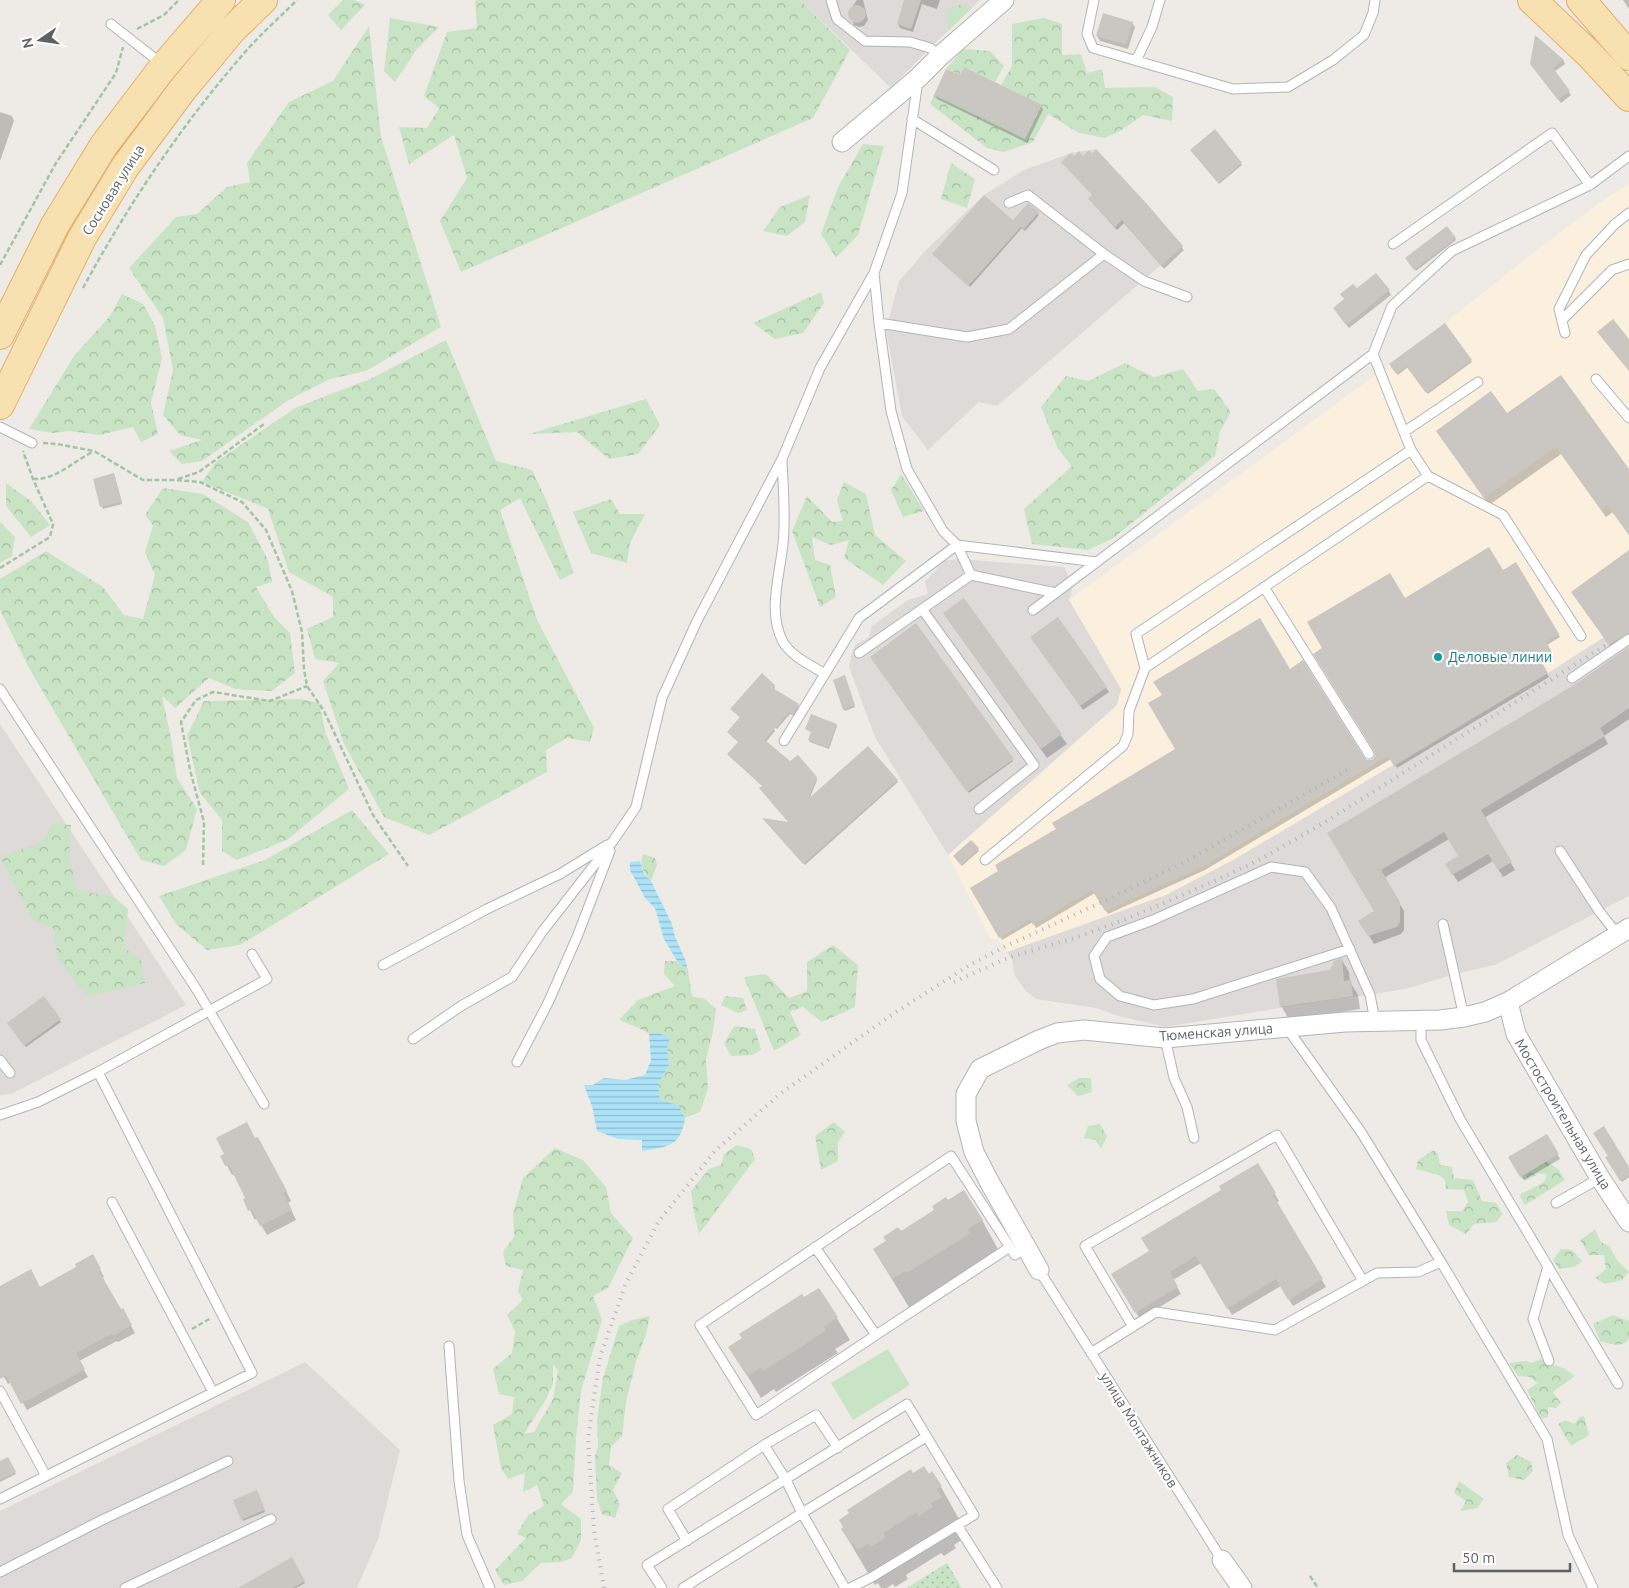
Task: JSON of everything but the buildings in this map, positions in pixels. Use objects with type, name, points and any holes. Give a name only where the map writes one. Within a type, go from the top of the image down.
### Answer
[{"type":"main road","points":[[0,335],[55,225],[104,145],[164,66],[221,0]]},
{"type":"main road","name":"Сосновая улица","points":[[0,405],[82,238],[125,167],[183,90],[226,38],[263,0]]},
{"type":"main road","points":[[1532,0],[1589,54],[1629,97]]},
{"type":"main road","points":[[1580,0],[1629,56]]},
{"type":"street","points":[[842,142],[918,78],[940,56],[1004,0]]},
{"type":"street","name":"Тюменская улица","points":[[1039,1270],[1018,1247],[974,1152],[966,1121],[966,1094],[980,1069],[1038,1040],[1057,1033],[1084,1030],[1165,1038],[1345,1022],[1440,1020],[1464,1017],[1485,1012],[1508,1002],[1623,931]]},
{"type":"street","name":"Мостостроительная улица","points":[[1508,1002],[1516,1034],[1600,1178],[1629,1222]]},
{"type":"street","name":"улица Монтажников","points":[[1222,1560],[1242,1588]]},
{"type":"lane","points":[[831,0],[837,19],[866,41],[910,42],[930,48],[940,56]]},
{"type":"lane","points":[[1094,0],[1087,34],[1093,48],[1233,88],[1288,87],[1333,60],[1364,36],[1373,13],[1375,0]]},
{"type":"lane","points":[[1136,61],[1152,27],[1160,0]]},
{"type":"lane","points":[[111,24],[164,66]]},
{"type":"lane","points":[[413,1039],[461,1006],[512,977],[542,932],[613,841],[636,807],[662,698],[697,621],[782,459],[820,368],[874,273],[902,193],[918,78]]},
{"type":"lane","points":[[912,120],[994,170]]},
{"type":"lane","points":[[1393,244],[1552,133],[1590,184]]},
{"type":"lane","points":[[1033,610],[1373,354],[1392,306],[1452,251],[1590,184],[1629,156]]},
{"type":"lane","points":[[1009,203],[1028,195],[1104,254],[1144,281],[1186,297]]},
{"type":"lane","points":[[1565,334],[1558,309],[1586,254],[1615,224],[1629,213]]},
{"type":"lane","points":[[879,323],[967,336],[1009,329],[1104,254]]},
{"type":"lane","points":[[1562,320],[1612,270],[1629,264]]},
{"type":"lane","points":[[874,273],[891,411],[907,469],[943,531],[958,544],[971,575]]},
{"type":"lane","points":[[1373,354],[1411,450],[1428,476],[1503,515],[1581,636]]},
{"type":"lane","points":[[1596,379],[1629,418]]},
{"type":"lane","points":[[1404,432],[1478,382]]},
{"type":"lane","points":[[0,427],[32,443]]},
{"type":"lane","points":[[985,860],[1123,746],[1128,734],[1129,711],[1145,668],[1136,634],[1411,450]]},
{"type":"lane","points":[[782,459],[784,543],[775,608],[777,627],[784,643],[795,656],[825,674]]},
{"type":"lane","points":[[1145,668],[1428,476]]},
{"type":"lane","points":[[784,741],[859,618],[958,544],[1097,562]]},
{"type":"lane","points":[[859,653],[971,575],[1056,592]]},
{"type":"lane","points":[[1264,587],[1369,754]]},
{"type":"lane","points":[[922,609],[1034,765],[979,809]]},
{"type":"lane","points":[[1572,678],[1629,639]]},
{"type":"lane","points":[[0,689],[209,1011],[264,1104]]},
{"type":"lane","points":[[383,965],[487,909],[560,874],[613,841]]},
{"type":"lane","points":[[517,1062],[548,1002],[577,937],[613,841]]},
{"type":"lane","points":[[1560,851],[1599,911],[1623,931]]},
{"type":"lane","points":[[1350,949],[1193,999],[1154,1006],[1120,996],[1100,979],[1094,956],[1107,937],[1153,920],[1271,867],[1305,872],[1331,908],[1350,949],[1370,995],[1375,1022]]},
{"type":"lane","points":[[1443,924],[1464,1017]]},
{"type":"lane","points":[[0,1115],[38,1102],[98,1072],[267,979],[252,954]]},
{"type":"lane","points":[[1421,1020],[1421,1040],[1460,1119],[1618,1384]]},
{"type":"lane","points":[[1286,1028],[1361,1132],[1547,1439],[1568,1535],[1593,1588]]},
{"type":"lane","points":[[1165,1038],[1174,1078],[1187,1107],[1194,1138]]},
{"type":"lane","points":[[0,1060],[10,1073]]},
{"type":"lane","points":[[0,1499],[252,1373],[98,1072]]},
{"type":"lane","points":[[1133,1327],[1085,1246],[1277,1134],[1363,1281]]},
{"type":"lane","points":[[951,1156],[1018,1247],[876,1335],[756,1415],[700,1325],[951,1156]]},
{"type":"lane","points":[[1556,1203],[1600,1178]]},
{"type":"lane","points":[[112,1202],[213,1392]]},
{"type":"lane","points":[[815,1247],[876,1335]]},
{"type":"lane","points":[[1091,1353],[1156,1312],[1275,1330],[1377,1273],[1418,1272],[1441,1262]]},
{"type":"lane","points":[[1548,1266],[1534,1319],[1549,1361]]},
{"type":"lane","name":"улица Монтажников","points":[[1039,1270],[1222,1560]]},
{"type":"lane","points":[[449,1346],[460,1481],[467,1535],[490,1588]]},
{"type":"lane","points":[[0,1391],[46,1476]]},
{"type":"lane","points":[[662,1588],[647,1565],[908,1404],[974,1515],[872,1577],[850,1588]]},
{"type":"lane","points":[[687,1541],[668,1509],[764,1445],[816,1415],[838,1448]]},
{"type":"lane","points":[[683,1588],[802,1512],[926,1437]]},
{"type":"lane","points":[[764,1445],[786,1480],[845,1588]]},
{"type":"lane","points":[[0,1572],[102,1520],[228,1461]]},
{"type":"lane","points":[[124,1588],[271,1519]]},
{"type":"lane","points":[[957,1525],[997,1588]]},
{"type":"path","points":[[0,265],[56,163],[116,73],[122,48],[137,28],[164,15],[178,0]]},
{"type":"path","points":[[80,294],[108,243],[160,162],[198,109],[247,50],[297,0]]},
{"type":"path","points":[[176,480],[199,472],[264,424]]},
{"type":"path","points":[[0,568],[50,537],[53,524],[33,479],[24,454],[21,438]]},
{"type":"path","points":[[57,444],[94,451],[143,480],[200,482],[242,502],[266,530],[294,599],[302,632],[307,686],[324,711],[373,815],[408,866]]},
{"type":"path","points":[[33,479],[52,476],[94,451]]},
{"type":"path","points":[[202,865],[204,822],[190,770],[182,722],[196,700],[213,692],[270,701],[307,686]]},
{"type":"path","points":[[182,1334],[222,1313]]},
{"type":"path","points":[[1310,1576],[1318,1588]]},
{"type":"shaded area","points":[[800,0],[980,0],[891,88]]},
{"type":"shaded area","points":[[1096,149],[1183,246],[997,406],[979,402],[928,450],[902,416],[886,330],[899,281],[927,249],[984,195],[1024,170],[1071,153]]},
{"type":"shaded area","points":[[1629,184],[1629,620],[1548,673],[1394,766],[1235,859],[1166,895],[1007,952],[999,940],[990,938],[948,855],[1117,705],[1121,689],[1069,600],[1381,371],[1602,201]]},
{"type":"shaded area","points":[[957,559],[1064,567],[1073,586],[1069,600],[1121,689],[1117,705],[948,855],[875,737],[849,667],[855,645],[869,637],[872,626],[908,600],[928,594],[925,581],[944,561]]},
{"type":"shaded area","points":[[1629,620],[1629,896],[1495,965],[1455,974],[1409,988],[1165,1027],[1119,1016],[1096,1008],[1036,999],[1026,991],[1015,976],[1012,960],[1007,952],[1166,895],[1235,859],[1548,673]]},
{"type":"shaded area","points":[[0,724],[186,1005],[11,1094],[0,1095]]},
{"type":"shaded area","points":[[305,1362],[400,1450],[378,1539],[357,1588],[0,1588],[0,1511]]},
{"type":"green space","points":[[343,0],[355,0],[365,5],[341,30],[328,15]]},
{"type":"green space","points":[[475,0],[800,0],[850,50],[813,118],[461,272],[440,221],[467,178],[454,135],[409,164],[399,127],[427,128],[439,108],[424,96],[447,32],[477,28]]},
{"type":"green space","points":[[963,4],[972,8],[948,31],[948,9]]},
{"type":"green space","points":[[390,18],[439,27],[417,49],[395,82],[384,71]]},
{"type":"green space","points":[[1044,18],[1062,24],[1062,55],[1081,54],[1087,73],[1102,69],[1105,88],[1155,87],[1173,97],[1172,121],[1143,115],[1120,131],[1105,138],[1079,133],[1048,114],[1033,142],[1004,152],[987,148],[930,104],[934,95],[1025,139],[1041,105],[1001,85],[1012,66],[1012,24]]},
{"type":"green space","points":[[369,26],[381,137],[441,327],[366,371],[330,379],[290,399],[202,461],[182,464],[169,451],[202,440],[180,435],[163,415],[173,370],[163,318],[129,268],[176,217],[197,214],[227,187],[250,182],[247,163],[289,102],[333,81]]},
{"type":"green space","points":[[963,49],[990,51],[1004,66],[995,82],[964,67],[960,75],[946,69]]},
{"type":"green space","points":[[863,144],[884,146],[858,235],[836,258],[821,234],[838,187]]},
{"type":"green space","points":[[951,163],[975,179],[967,208],[941,199]]},
{"type":"green space","points":[[810,195],[805,222],[787,236],[763,231],[780,207]]},
{"type":"green space","points":[[821,292],[824,303],[803,333],[775,339],[753,323]]},
{"type":"green space","points":[[122,294],[143,304],[155,326],[162,358],[151,403],[158,434],[141,442],[133,427],[100,435],[69,431],[53,433],[29,429],[74,356],[110,316]]},
{"type":"green space","points":[[446,340],[496,461],[532,470],[548,504],[574,573],[560,580],[520,498],[500,510],[537,620],[594,728],[590,742],[567,738],[546,750],[547,772],[429,835],[384,817],[344,744],[323,681],[339,663],[315,659],[307,629],[333,617],[333,597],[289,572],[268,509],[202,482],[216,462],[295,408],[370,379]]},
{"type":"green space","points":[[1125,363],[1154,377],[1183,369],[1198,391],[1214,389],[1231,412],[1220,431],[1215,456],[1112,539],[1088,550],[1032,544],[1024,509],[1072,466],[1058,449],[1041,407],[1066,376],[1088,381]]},
{"type":"green space","points":[[646,399],[660,425],[638,454],[609,459],[577,432],[529,434]]},
{"type":"green space","points":[[901,474],[924,511],[903,517],[891,490]]},
{"type":"green space","points":[[844,482],[866,494],[875,535],[906,561],[883,585],[844,558],[849,540],[831,545],[812,537],[815,560],[830,565],[836,597],[820,607],[792,531],[807,496],[832,522],[843,521],[837,500]]},
{"type":"green space","points":[[6,483],[31,501],[50,525],[31,537],[6,506]]},
{"type":"green space","points":[[163,488],[203,494],[248,522],[268,560],[272,582],[256,587],[274,617],[290,633],[295,673],[272,691],[235,689],[209,678],[175,708],[162,696],[177,778],[197,809],[186,850],[164,866],[141,860],[29,668],[0,610],[0,579],[46,551],[103,587],[124,615],[143,619],[155,575],[145,552],[153,525],[145,515]]},
{"type":"green space","points":[[611,499],[620,514],[645,514],[630,543],[627,563],[591,553],[573,512]]},
{"type":"green space","points":[[0,522],[15,537],[12,556],[0,563]]},
{"type":"green space","points":[[301,699],[319,703],[326,734],[349,789],[287,840],[237,860],[222,851],[222,820],[200,793],[187,736],[204,701]]},
{"type":"green space","points":[[352,810],[389,854],[240,945],[207,950],[177,925],[159,896],[265,860]]},
{"type":"green space","points":[[53,823],[71,825],[69,856],[77,890],[114,897],[128,909],[124,948],[141,960],[145,983],[87,996],[58,960],[53,928],[33,920],[0,857],[42,842]]},
{"type":"green space","points":[[643,854],[655,858],[657,865],[651,881],[642,868]]},
{"type":"green space","points":[[833,945],[858,965],[855,1007],[822,1022],[803,1007],[790,1012],[801,1035],[774,1051],[744,977],[766,974],[789,998],[807,991],[807,962]]},
{"type":"green space","points":[[665,961],[677,961],[688,970],[692,996],[705,999],[716,1009],[713,1032],[706,1059],[708,1089],[700,1112],[685,1118],[678,1105],[660,1100],[658,1084],[669,1065],[667,1049],[657,1033],[649,1034],[619,1020],[638,1000],[675,986],[664,974]]},
{"type":"green space","points":[[725,996],[743,998],[747,1010],[738,1013],[721,1005]]},
{"type":"green space","points":[[734,1026],[755,1029],[761,1050],[752,1055],[731,1056],[724,1043]]},
{"type":"green space","points":[[1079,1078],[1091,1078],[1092,1092],[1078,1096],[1067,1085]]},
{"type":"green space","points":[[834,1122],[845,1132],[838,1142],[838,1161],[821,1170],[815,1136]]},
{"type":"green space","points":[[1100,1124],[1107,1136],[1101,1149],[1096,1140],[1084,1138],[1088,1126]]},
{"type":"green space","points":[[737,1145],[751,1149],[755,1159],[699,1234],[691,1191],[709,1169],[721,1165],[724,1154]]},
{"type":"green space","points":[[555,1148],[583,1160],[606,1187],[611,1213],[633,1238],[608,1288],[593,1296],[602,1320],[581,1391],[573,1492],[561,1504],[581,1519],[581,1540],[572,1558],[561,1562],[541,1563],[522,1581],[504,1585],[495,1570],[526,1538],[517,1534],[528,1515],[544,1506],[537,1485],[523,1492],[525,1473],[508,1479],[501,1468],[493,1425],[512,1414],[514,1397],[499,1394],[493,1369],[512,1353],[515,1331],[507,1315],[523,1300],[518,1291],[523,1270],[506,1266],[503,1252],[514,1237],[513,1213],[523,1178]],"holes":[[[553,1365],[558,1370],[553,1399],[534,1432],[524,1434],[545,1401],[553,1384]]]},
{"type":"green space","points":[[1434,1150],[1438,1154],[1440,1165],[1452,1167],[1454,1178],[1473,1180],[1482,1201],[1496,1203],[1503,1214],[1496,1222],[1474,1224],[1466,1234],[1449,1225],[1446,1211],[1462,1211],[1468,1202],[1464,1190],[1446,1189],[1445,1180],[1439,1175],[1416,1169],[1418,1160]]},
{"type":"green space","points":[[1547,1161],[1559,1170],[1565,1180],[1525,1205],[1519,1195],[1544,1182],[1547,1175],[1540,1173],[1525,1181],[1520,1177]]},
{"type":"green space","points":[[1595,1230],[1601,1242],[1610,1247],[1617,1260],[1629,1272],[1622,1280],[1605,1284],[1595,1278],[1606,1269],[1604,1255],[1589,1255],[1580,1240]]},
{"type":"green space","points":[[1561,1249],[1572,1250],[1582,1261],[1575,1267],[1559,1269],[1553,1260]]},
{"type":"green space","points":[[1613,1315],[1629,1321],[1629,1337],[1627,1341],[1620,1345],[1600,1341],[1593,1324]]},
{"type":"green space","points":[[650,1316],[626,1402],[622,1436],[611,1447],[609,1465],[622,1473],[613,1490],[620,1504],[615,1518],[602,1514],[597,1499],[595,1456],[598,1446],[597,1420],[603,1378],[619,1326],[632,1320]]},
{"type":"green space","points":[[888,1349],[910,1385],[853,1420],[831,1383]]},
{"type":"green space","points":[[1540,1359],[1565,1369],[1575,1376],[1553,1392],[1561,1403],[1556,1408],[1548,1407],[1548,1417],[1541,1419],[1527,1390],[1538,1383],[1530,1377],[1518,1376],[1509,1363],[1527,1361],[1532,1363]]},
{"type":"green space","points":[[1584,1416],[1589,1435],[1571,1446],[1558,1424],[1566,1420],[1574,1424],[1580,1417]]},
{"type":"green space","points":[[1517,1455],[1531,1462],[1533,1471],[1524,1480],[1509,1477],[1506,1463]]},
{"type":"green space","points":[[1459,1481],[1484,1499],[1477,1508],[1460,1511],[1466,1501],[1454,1493]]},
{"type":"green space","points":[[947,1563],[962,1588],[908,1588],[908,1587]]},
{"type":"water","points":[[640,861],[644,874],[651,881],[672,924],[688,970],[677,961],[664,939],[655,908],[645,898],[630,870],[630,862]]},
{"type":"water","points":[[657,1033],[670,1037],[667,1049],[669,1065],[658,1084],[660,1100],[678,1105],[685,1118],[680,1134],[672,1144],[642,1151],[642,1140],[618,1139],[597,1131],[592,1106],[584,1085],[593,1085],[604,1078],[625,1080],[645,1075],[651,1060],[649,1034]]},
{"type":"railway","points":[[954,982],[1010,957],[1078,937],[1129,918],[1257,861],[1322,824],[1606,645]]},
{"type":"railway","points":[[604,1588],[594,1530],[588,1438],[600,1357],[626,1283],[659,1221],[715,1151],[780,1094],[890,1016],[968,966],[1004,947],[1185,862],[1347,770]]},
{"type":"place","name":"Деловые линии","points":[[1438,657]]}]
